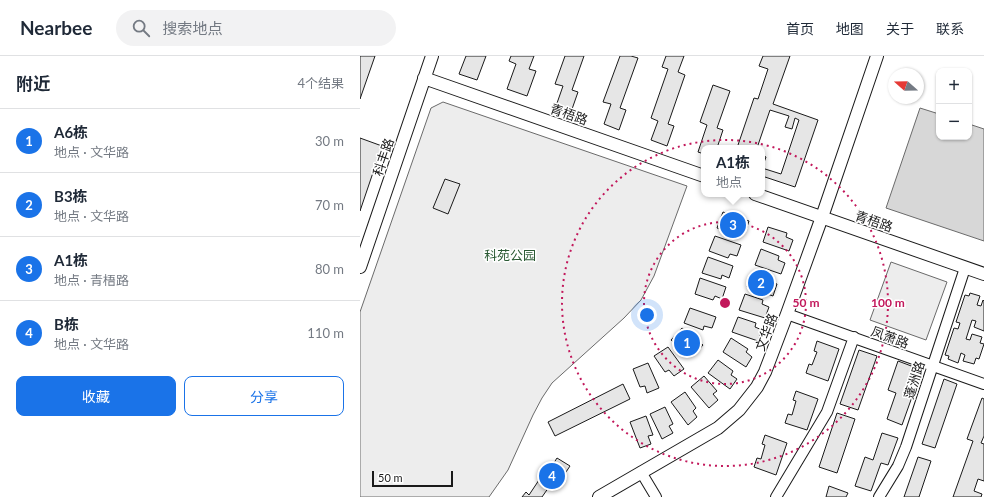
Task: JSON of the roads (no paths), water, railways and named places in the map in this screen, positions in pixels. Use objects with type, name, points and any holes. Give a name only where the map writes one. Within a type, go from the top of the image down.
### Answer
[{"type":"street","name":"科丰路","points":[[360,267],[432,56]]},
{"type":"street","name":"文华路","points":[[599,497],[706,436],[729,420],[757,387],[765,372],[822,218],[877,56]]},
{"type":"street","name":"青梧路","points":[[424,78],[701,175]]},
{"type":"street","name":"青梧路","points":[[763,197],[984,274]]},
{"type":"street","name":"蓬洲路","points":[[879,497],[894,472],[906,447],[965,268]]},
{"type":"street","name":"凤萧路","points":[[787,314],[984,384]]},
{"type":"street","points":[[776,497],[827,412],[854,338]]},
{"type":"street","points":[[641,472],[656,497]]},
{"type":"place","name":"A1栋","points":[[733,225]]},
{"type":"place","name":"B3栋","points":[[761,283]]},
{"type":"place","name":"A6栋","points":[[687,343]]},
{"type":"place","name":"B栋","points":[[552,476]]},
{"type":"park label","name":"科苑公园","points":[[510,255]]}]
